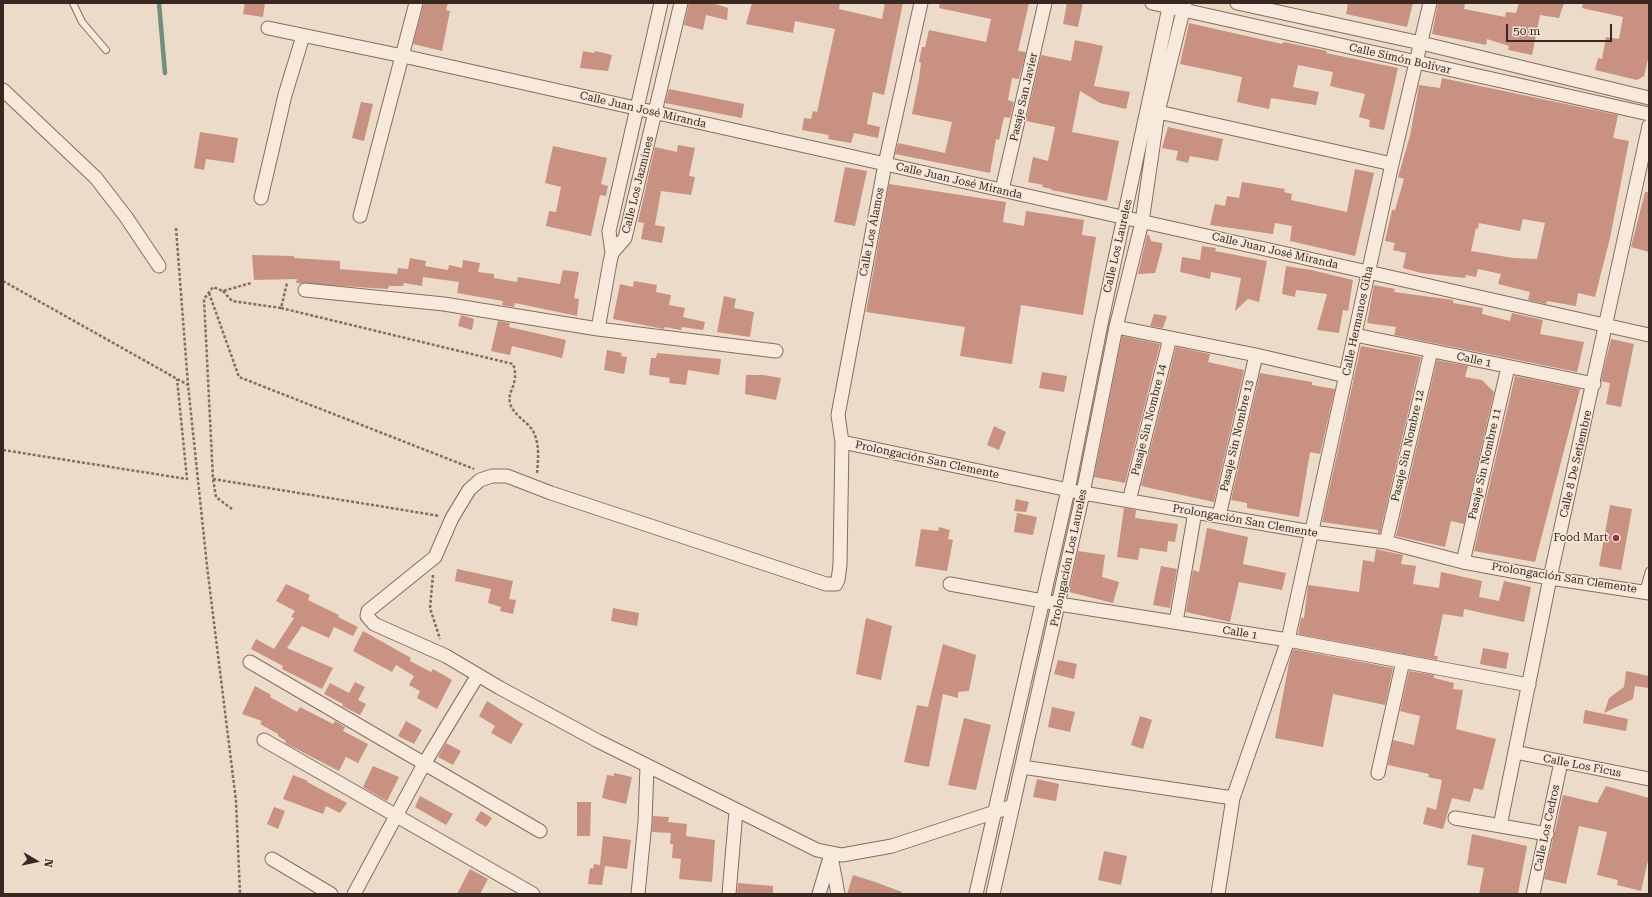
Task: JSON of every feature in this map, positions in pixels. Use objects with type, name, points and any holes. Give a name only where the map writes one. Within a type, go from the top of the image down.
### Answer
[{"type":"street","points":[[360,216],[416,3]]},
{"type":"street","name":"Calle Los Jazmines","points":[[612,253],[609,231],[661,3]]},
{"type":"street","name":"Calle Los Jazmines","points":[[612,253],[625,238],[681,3]]},
{"type":"street","name":"Calle Los Álamos","points":[[536,487],[826,584],[832,585],[838,580],[840,565],[842,442],[838,415],[885,164],[921,3]]},
{"type":"street","name":"Pasaje San Javier","points":[[1002,190],[1045,3]]},
{"type":"street","name":"Calle Simón Bolívar","points":[[1152,3],[1184,7],[1416,62],[1649,114]]},
{"type":"street","name":"Calle Simón Bolívar","points":[[1237,3],[1421,43],[1649,98]]},
{"type":"street","name":"Calle Hermanos Giha","points":[[1218,894],[1233,798],[1288,640],[1392,164],[1430,3]]},
{"type":"street","name":"Calle Los Laureles","points":[[1068,490],[1101,324],[1170,5]]},
{"type":"street","name":"Calle Los Laureles","points":[[1142,222],[1158,112],[1184,7]]},
{"type":"street","name":"Calle Juan José Miranda","points":[[268,28],[403,56],[1649,335]]},
{"type":"street","points":[[261,198],[285,94],[303,36]]},
{"type":"street","points":[[3,90],[96,178],[126,217],[159,266]]},
{"type":"street","points":[[1158,112],[1392,164]]},
{"type":"street","name":"Calle 8 De Setiembre","points":[[1500,826],[1550,578],[1607,326],[1649,126]]},
{"type":"street","name":"Prolongación Los Laureles","points":[[993,894],[1059,604],[1116,327],[1142,222]]},
{"type":"street","points":[[598,329],[612,253]]},
{"type":"street","points":[[305,290],[444,304],[598,329],[776,351]]},
{"type":"street","points":[[1116,327],[1256,355],[1346,376]]},
{"type":"street","name":"Calle 1","points":[[1355,335],[1594,384]]},
{"type":"street","name":"Pasaje Sin Nombre 14","points":[[1129,501],[1170,338]]},
{"type":"street","name":"Pasaje Sin Nombre 12","points":[[1386,542],[1431,351]]},
{"type":"street","name":"Pasaje Sin Nombre 13","points":[[1219,516],[1256,355]]},
{"type":"street","name":"Pasaje Sin Nombre 11","points":[[1463,562],[1508,367]]},
{"type":"street","name":"Prolongación San Clemente","points":[[842,442],[1083,493],[1312,532],[1386,542],[1463,562],[1550,578],[1646,592]]},
{"type":"street","points":[[536,487],[507,476],[492,476],[480,480],[469,490],[452,518],[435,557],[368,611],[367,616],[374,624],[446,656],[598,741],[817,850],[842,855],[892,846],[1014,806]]},
{"type":"street","name":"Prolongación Los Laureles","points":[[976,894],[996,812],[1068,490]]},
{"type":"street","points":[[1176,622],[1195,512]]},
{"type":"street","name":"Calle 1","points":[[950,584],[1059,604],[1288,640],[1529,685]]},
{"type":"street","points":[[1378,773],[1403,661]]},
{"type":"street","points":[[250,662],[540,831]]},
{"type":"street","points":[[354,894],[424,764],[478,675]]},
{"type":"street","points":[[264,740],[533,894]]},
{"type":"street","name":"Calle Los Ficus","points":[[1515,752],[1649,779]]},
{"type":"street","name":"Calle Los Cedros","points":[[1533,894],[1547,834],[1561,762]]},
{"type":"street","points":[[638,894],[645,822],[647,766]]},
{"type":"street","points":[[1022,767],[1233,798]]},
{"type":"street","points":[[729,894],[736,810]]},
{"type":"street","points":[[1455,818],[1547,834]]},
{"type":"street","points":[[819,894],[831,854]]},
{"type":"street","points":[[831,854],[838,894]]},
{"type":"street","points":[[272,859],[331,894]]},
{"type":"lane","points":[[73,3],[82,22],[106,50]]},
{"type":"lane","points":[[1646,592],[1649,571]]},
{"type":"path","points":[[176,228],[188,385],[207,566],[236,802],[240,894]]},
{"type":"path","points":[[3,281],[188,385]]},
{"type":"path","points":[[232,509],[216,497],[213,479],[204,299],[213,287],[223,290],[251,283]]},
{"type":"path","points":[[280,308],[286,283]]},
{"type":"path","points":[[223,290],[232,301],[280,308],[513,364],[516,373],[516,382],[510,400],[512,408],[533,432],[539,451],[536,487]]},
{"type":"path","points":[[209,293],[239,377],[492,476]]},
{"type":"path","points":[[3,450],[187,479],[177,379]]},
{"type":"path","points":[[213,479],[452,518]]},
{"type":"path","points":[[435,557],[430,608],[446,656]]},
{"type":"building","points":[[245,3],[265,3],[263,17],[243,14]]},
{"type":"building","points":[[424,3],[448,3],[446,10],[450,11],[442,51],[413,44]]},
{"type":"building","points":[[689,3],[715,3],[728,8],[727,20],[706,15],[703,30],[684,25]]},
{"type":"building","points":[[752,3],[840,3],[839,9],[882,19],[885,3],[903,3],[884,95],[873,92],[867,124],[880,127],[878,138],[854,133],[851,143],[828,139],[829,135],[802,130],[804,118],[811,119],[813,111],[817,112],[835,29],[795,21],[793,33],[746,24]]},
{"type":"building","points":[[940,3],[1029,3],[1018,51],[1026,52],[1019,79],[1012,78],[1008,100],[1014,102],[1010,118],[1004,117],[999,140],[996,139],[990,173],[895,154],[898,143],[945,153],[952,122],[912,114],[919,79],[921,63],[919,62],[922,47],[925,47],[929,30],[986,42],[991,19],[939,8]]},
{"type":"building","points":[[1067,3],[1083,3],[1078,27],[1063,24]]},
{"type":"building","points":[[1348,3],[1413,3],[1407,27],[1346,14]]},
{"type":"building","points":[[1438,3],[1465,3],[1464,9],[1505,17],[1506,12],[1516,13],[1519,3],[1564,3],[1559,18],[1540,15],[1532,55],[1508,50],[1509,46],[1487,39],[1486,45],[1432,34]]},
{"type":"building","points":[[1583,3],[1649,3],[1649,55],[1644,76],[1637,80],[1595,70],[1598,58],[1602,59],[1606,37],[1619,39],[1623,17],[1582,8]]},
{"type":"building","points":[[1189,23],[1282,44],[1284,42],[1327,51],[1326,53],[1398,68],[1384,130],[1369,127],[1370,120],[1359,117],[1365,94],[1330,86],[1333,72],[1298,65],[1293,87],[1319,92],[1316,105],[1271,98],[1269,109],[1237,102],[1242,77],[1180,64]]},
{"type":"building","points":[[1075,40],[1103,46],[1094,86],[1130,92],[1126,109],[1100,103],[1080,91],[1072,132],[1119,141],[1107,201],[1051,190],[1052,189],[1042,187],[1043,185],[1028,182],[1033,157],[1048,161],[1055,127],[1026,121],[1041,55],[1071,61]]},
{"type":"building","points":[[583,51],[594,53],[595,51],[612,55],[608,71],[580,68]]},
{"type":"building","points":[[1442,78],[1618,115],[1613,138],[1629,141],[1610,238],[1595,297],[1578,293],[1576,306],[1547,301],[1546,304],[1528,300],[1530,292],[1498,284],[1501,274],[1478,269],[1476,277],[1466,275],[1465,278],[1421,273],[1403,268],[1406,253],[1393,250],[1395,243],[1385,241],[1392,210],[1395,210],[1404,179],[1398,177],[1410,136],[1419,85],[1440,88]],"holes":[[[1523,219],[1545,223],[1537,259],[1513,258],[1471,251],[1476,228],[1478,229],[1479,223],[1520,231]]]},
{"type":"building","points":[[669,89],[744,104],[742,118],[665,103]]},
{"type":"building","points":[[361,102],[373,104],[364,141],[352,138]]},
{"type":"building","points":[[1168,127],[1223,139],[1218,161],[1190,156],[1188,163],[1176,160],[1178,151],[1162,148]]},
{"type":"building","points":[[200,132],[238,138],[234,163],[206,159],[204,170],[194,168]]},
{"type":"building","points":[[678,145],[695,148],[689,176],[695,177],[691,195],[661,191],[655,225],[665,227],[662,243],[641,239],[644,223],[638,222],[655,147],[677,152]]},
{"type":"building","points":[[553,146],[607,158],[601,184],[608,186],[606,196],[600,195],[591,236],[546,226],[549,211],[556,212],[561,187],[545,183]]},
{"type":"building","points":[[845,167],[867,171],[855,226],[834,222]]},
{"type":"building","points":[[1355,169],[1374,173],[1355,256],[1290,241],[1292,226],[1275,223],[1273,234],[1210,225],[1215,204],[1225,206],[1227,196],[1239,198],[1242,182],[1285,189],[1284,192],[1292,194],[1291,200],[1347,212]]},
{"type":"building","points":[[889,184],[1006,202],[1003,222],[1024,226],[1026,211],[1084,220],[1082,235],[1096,237],[1083,315],[1021,305],[1012,364],[960,356],[965,327],[866,312]]},
{"type":"building","points":[[1645,192],[1649,192],[1649,252],[1631,247]]},
{"type":"building","points":[[1147,235],[1149,235],[1151,241],[1162,243],[1162,248],[1155,273],[1138,274]]},
{"type":"building","points":[[1202,246],[1216,248],[1215,251],[1267,261],[1259,302],[1248,299],[1235,311],[1241,278],[1211,272],[1210,279],[1180,272],[1182,257],[1200,260]]},
{"type":"building","points":[[252,255],[294,256],[294,258],[340,261],[340,269],[397,274],[398,268],[408,269],[410,258],[426,261],[425,266],[448,270],[449,265],[462,268],[463,260],[480,263],[478,272],[494,274],[494,278],[517,282],[518,277],[560,284],[563,270],[579,272],[574,298],[579,299],[577,316],[515,303],[514,307],[502,305],[503,301],[457,293],[459,282],[423,277],[422,286],[404,283],[403,286],[389,286],[388,289],[296,283],[297,279],[254,280]]},
{"type":"building","points":[[1286,266],[1353,280],[1348,311],[1343,310],[1339,333],[1317,330],[1327,294],[1296,290],[1295,297],[1282,294]]},
{"type":"building","points":[[634,281],[657,285],[656,292],[671,295],[669,305],[685,308],[683,317],[705,322],[703,330],[682,327],[681,330],[665,327],[664,329],[613,319],[620,284],[633,287]]},
{"type":"building","points":[[1374,285],[1395,289],[1394,292],[1453,300],[1453,303],[1483,308],[1482,314],[1510,321],[1512,313],[1543,320],[1540,334],[1584,342],[1577,372],[1394,335],[1396,327],[1367,323]]},
{"type":"building","points":[[724,296],[736,299],[734,308],[754,312],[750,337],[717,332]]},
{"type":"building","points":[[1154,314],[1167,316],[1163,328],[1150,326]]},
{"type":"building","points":[[461,315],[474,319],[472,330],[458,326]]},
{"type":"building","points":[[498,321],[510,323],[509,327],[566,340],[562,358],[512,346],[510,355],[491,351]]},
{"type":"building","points":[[1122,336],[1160,344],[1125,483],[1094,477]]},
{"type":"building","points":[[1611,339],[1634,344],[1621,407],[1606,404],[1610,383],[1601,381]]},
{"type":"building","points":[[1361,346],[1421,357],[1380,533],[1378,533],[1378,530],[1322,522]]},
{"type":"building","points":[[1176,347],[1210,354],[1208,362],[1244,370],[1214,502],[1141,486]]},
{"type":"building","points":[[607,350],[622,353],[621,356],[627,357],[624,374],[604,370]]},
{"type":"building","points":[[657,353],[721,359],[719,375],[688,370],[686,385],[669,383],[670,378],[649,375],[651,358],[656,358]]},
{"type":"building","points":[[1437,360],[1468,366],[1465,377],[1482,380],[1494,392],[1464,524],[1451,521],[1445,547],[1396,536]]},
{"type":"building","points":[[1042,372],[1067,376],[1064,392],[1039,388]]},
{"type":"building","points":[[1260,373],[1312,382],[1312,385],[1335,389],[1320,454],[1310,452],[1299,517],[1247,508],[1247,503],[1231,500]]},
{"type":"building","points":[[746,375],[763,375],[781,378],[776,400],[745,394]]},
{"type":"building","points":[[1515,376],[1580,389],[1535,562],[1474,551]]},
{"type":"building","points":[[994,426],[1006,432],[999,450],[987,445]]},
{"type":"building","points":[[1016,499],[1029,502],[1026,512],[1014,511]]},
{"type":"building","name":"Food Mart","points":[[1610,505],[1632,509],[1621,570],[1599,566]]},
{"type":"building","points":[[1124,508],[1136,510],[1135,518],[1178,524],[1175,542],[1168,541],[1167,552],[1140,548],[1138,560],[1117,557]]},
{"type":"building","points":[[1017,513],[1037,517],[1033,535],[1014,532]]},
{"type":"building","points":[[939,527],[950,530],[948,539],[953,540],[947,571],[915,566],[921,529],[938,531]]},
{"type":"building","points":[[1207,528],[1248,537],[1243,564],[1286,573],[1282,590],[1239,582],[1230,622],[1186,612],[1193,570],[1199,572]]},
{"type":"building","points":[[1376,549],[1403,555],[1401,564],[1416,566],[1413,584],[1439,588],[1441,572],[1482,581],[1479,597],[1499,601],[1504,581],[1531,587],[1524,622],[1464,609],[1463,617],[1443,614],[1434,656],[1438,656],[1437,660],[1298,634],[1301,618],[1304,618],[1308,585],[1359,592],[1363,560],[1374,562]]},
{"type":"building","points":[[1078,551],[1105,555],[1102,577],[1119,582],[1113,603],[1069,592]]},
{"type":"building","points":[[1161,566],[1177,569],[1170,608],[1153,605]]},
{"type":"building","points":[[457,569],[513,581],[509,599],[516,600],[513,614],[500,611],[501,607],[488,603],[491,589],[455,581]]},
{"type":"building","points":[[286,584],[310,595],[308,600],[339,615],[338,617],[358,627],[353,636],[334,627],[329,638],[302,626],[287,648],[333,668],[322,689],[282,669],[283,666],[251,649],[256,639],[274,649],[294,618],[291,617],[295,611],[276,601]]},
{"type":"building","points":[[613,608],[639,613],[637,626],[611,621]]},
{"type":"building","points":[[866,618],[892,626],[881,680],[856,674]]},
{"type":"building","points":[[363,631],[411,658],[410,661],[431,672],[433,669],[452,680],[437,709],[417,698],[420,691],[409,685],[414,676],[396,665],[392,672],[353,651]]},
{"type":"building","points":[[943,644],[976,655],[969,691],[958,692],[958,698],[943,694],[929,767],[904,762],[917,705],[928,707]]},
{"type":"building","points":[[1483,648],[1509,653],[1506,669],[1480,664]]},
{"type":"building","points":[[1293,649],[1393,668],[1385,705],[1333,694],[1323,747],[1275,738]]},
{"type":"building","points":[[1058,660],[1077,664],[1074,679],[1054,674]]},
{"type":"building","points":[[1409,671],[1434,675],[1434,678],[1454,683],[1453,689],[1463,690],[1456,729],[1496,739],[1483,790],[1474,788],[1470,802],[1452,798],[1443,829],[1423,824],[1427,807],[1436,810],[1442,780],[1428,777],[1429,774],[1388,765],[1393,740],[1414,745],[1420,716],[1400,711]]},
{"type":"building","points":[[1626,671],[1649,676],[1649,688],[1635,686],[1633,699],[1604,713],[1609,698],[1624,687]]},
{"type":"building","points":[[355,682],[365,687],[358,700],[366,704],[360,715],[342,706],[343,704],[324,694],[330,683],[349,693]]},
{"type":"building","points":[[255,686],[271,695],[270,697],[297,712],[300,707],[333,724],[335,721],[345,727],[343,731],[368,744],[358,763],[346,757],[339,771],[285,743],[286,741],[278,736],[278,734],[260,724],[262,721],[242,714]]},
{"type":"building","points":[[487,701],[523,724],[511,744],[491,733],[495,726],[479,716]]},
{"type":"building","points":[[1052,707],[1075,712],[1070,732],[1048,727]]},
{"type":"building","points":[[1585,710],[1628,719],[1626,731],[1583,723]]},
{"type":"building","points":[[1140,716],[1152,720],[1143,749],[1131,745]]},
{"type":"building","points":[[964,718],[991,725],[976,790],[948,785]]},
{"type":"building","points":[[406,721],[422,730],[414,744],[398,736]]},
{"type":"building","points":[[446,743],[461,751],[453,765],[438,757]]},
{"type":"building","points":[[373,766],[399,777],[387,801],[363,787]]},
{"type":"building","points":[[614,773],[632,777],[626,804],[602,798],[607,775],[614,776]]},
{"type":"building","points":[[293,775],[308,781],[307,782],[347,803],[340,813],[326,806],[323,814],[283,799]]},
{"type":"building","points":[[1037,779],[1059,784],[1056,801],[1033,797]]},
{"type":"building","points":[[1606,786],[1649,798],[1649,856],[1641,891],[1617,885],[1618,880],[1597,875],[1607,832],[1579,826],[1566,884],[1544,879],[1563,795],[1597,803]]},
{"type":"building","points":[[420,796],[453,814],[446,825],[415,807]]},
{"type":"building","points":[[577,802],[591,802],[590,836],[577,836]]},
{"type":"building","points":[[274,807],[285,811],[278,829],[267,824]]},
{"type":"building","points":[[481,811],[492,818],[486,827],[475,820]]},
{"type":"building","points":[[653,816],[669,817],[668,822],[687,824],[686,836],[715,840],[712,882],[679,879],[681,859],[672,858],[673,844],[670,844],[671,833],[652,832]]},
{"type":"building","points":[[1472,834],[1527,846],[1518,894],[1479,894],[1484,868],[1467,865]]},
{"type":"building","points":[[603,836],[631,840],[627,869],[605,866],[602,885],[588,884],[590,868],[593,869],[594,864],[600,865]]},
{"type":"building","points":[[1104,851],[1127,856],[1121,885],[1098,880]]},
{"type":"building","points":[[470,869],[488,879],[480,894],[457,894]]},
{"type":"building","points":[[853,875],[902,892],[901,894],[847,894]]},
{"type":"building","points":[[738,883],[773,886],[773,894],[737,894]]},
{"type":"waterway","points":[[159,3],[165,73]]},
{"type":"place","name":"Food Mart","points":[[1616,538]]}]
